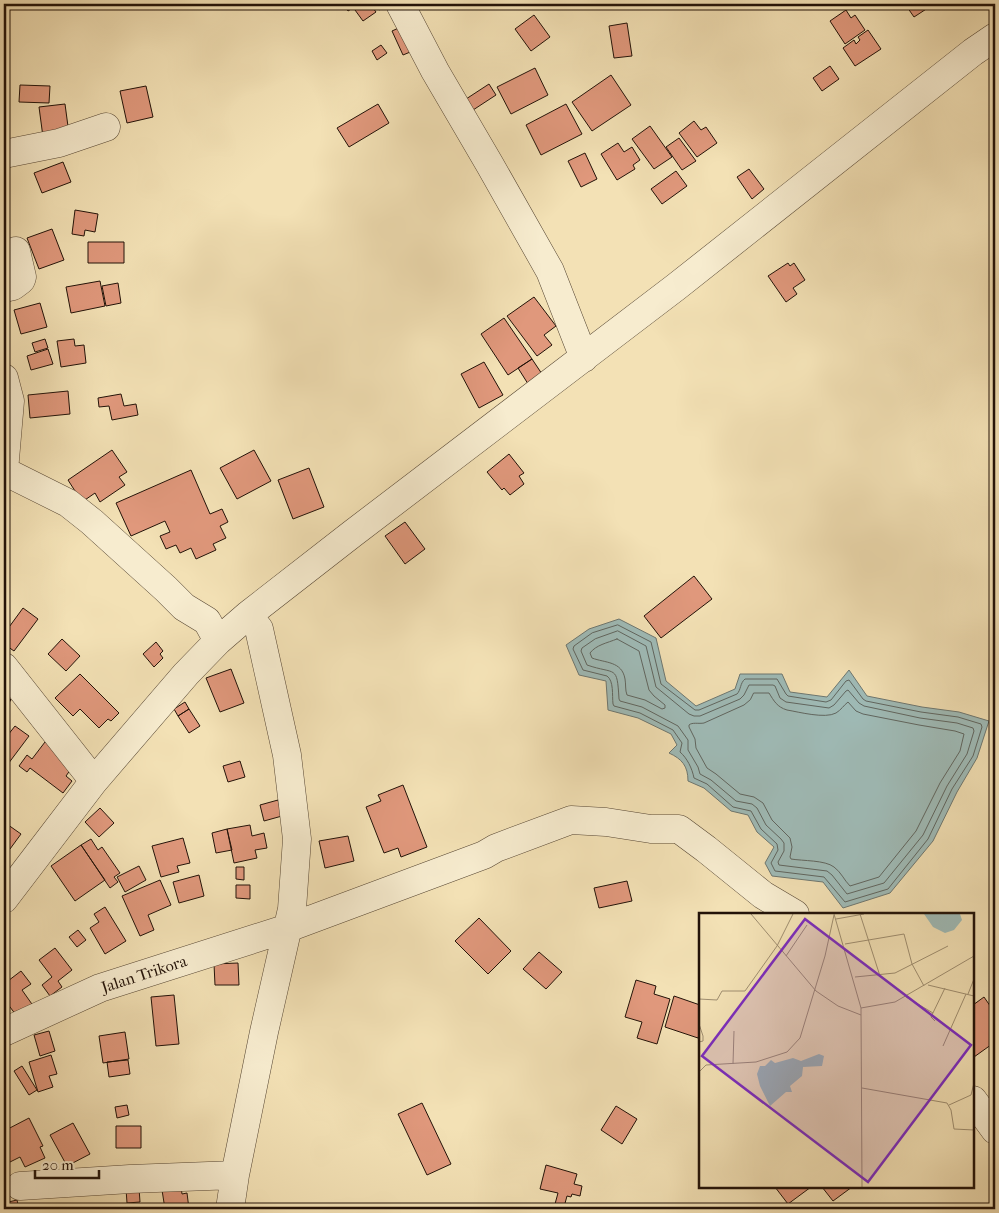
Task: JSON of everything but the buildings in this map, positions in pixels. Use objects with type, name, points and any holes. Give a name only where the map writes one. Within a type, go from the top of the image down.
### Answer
[{"type":"street","points":[[400,4],[435,71],[550,271],[584,358]]},
{"type":"street","points":[[4,899],[94,780],[186,674],[248,615],[676,287],[995,37]]},
{"type":"street","points":[[4,154],[59,144],[106,127]]},
{"type":"street","points":[[4,288],[13,286],[22,277],[16,251]]},
{"type":"street","points":[[4,378],[10,401],[4,471],[68,503],[92,522],[166,588],[184,607],[207,621],[218,642]]},
{"type":"street","points":[[230,1209],[235,1175],[264,1032],[292,909],[297,839],[287,755],[259,629],[248,615]]},
{"type":"street","points":[[4,667],[94,780]]},
{"type":"street","name":"Jalan Trikora","points":[[4,1032],[100,988],[288,928],[475,859],[496,848],[571,820],[606,822],[650,829],[679,830],[706,849],[762,895],[793,913]]},
{"type":"street","points":[[974,1101],[995,1130]]},
{"type":"street","points":[[20,1186],[235,1175]]},
{"type":"water","points":[[619,619],[656,638],[666,681],[696,706],[735,689],[740,674],[782,674],[790,692],[827,697],[849,670],[867,696],[959,712],[989,721],[977,758],[957,792],[933,841],[890,893],[843,908],[823,882],[772,876],[765,863],[774,847],[757,832],[748,815],[731,811],[704,788],[688,781],[687,771],[683,764],[669,753],[677,745],[671,734],[638,718],[608,710],[606,681],[579,675],[566,645],[589,629]]}]
